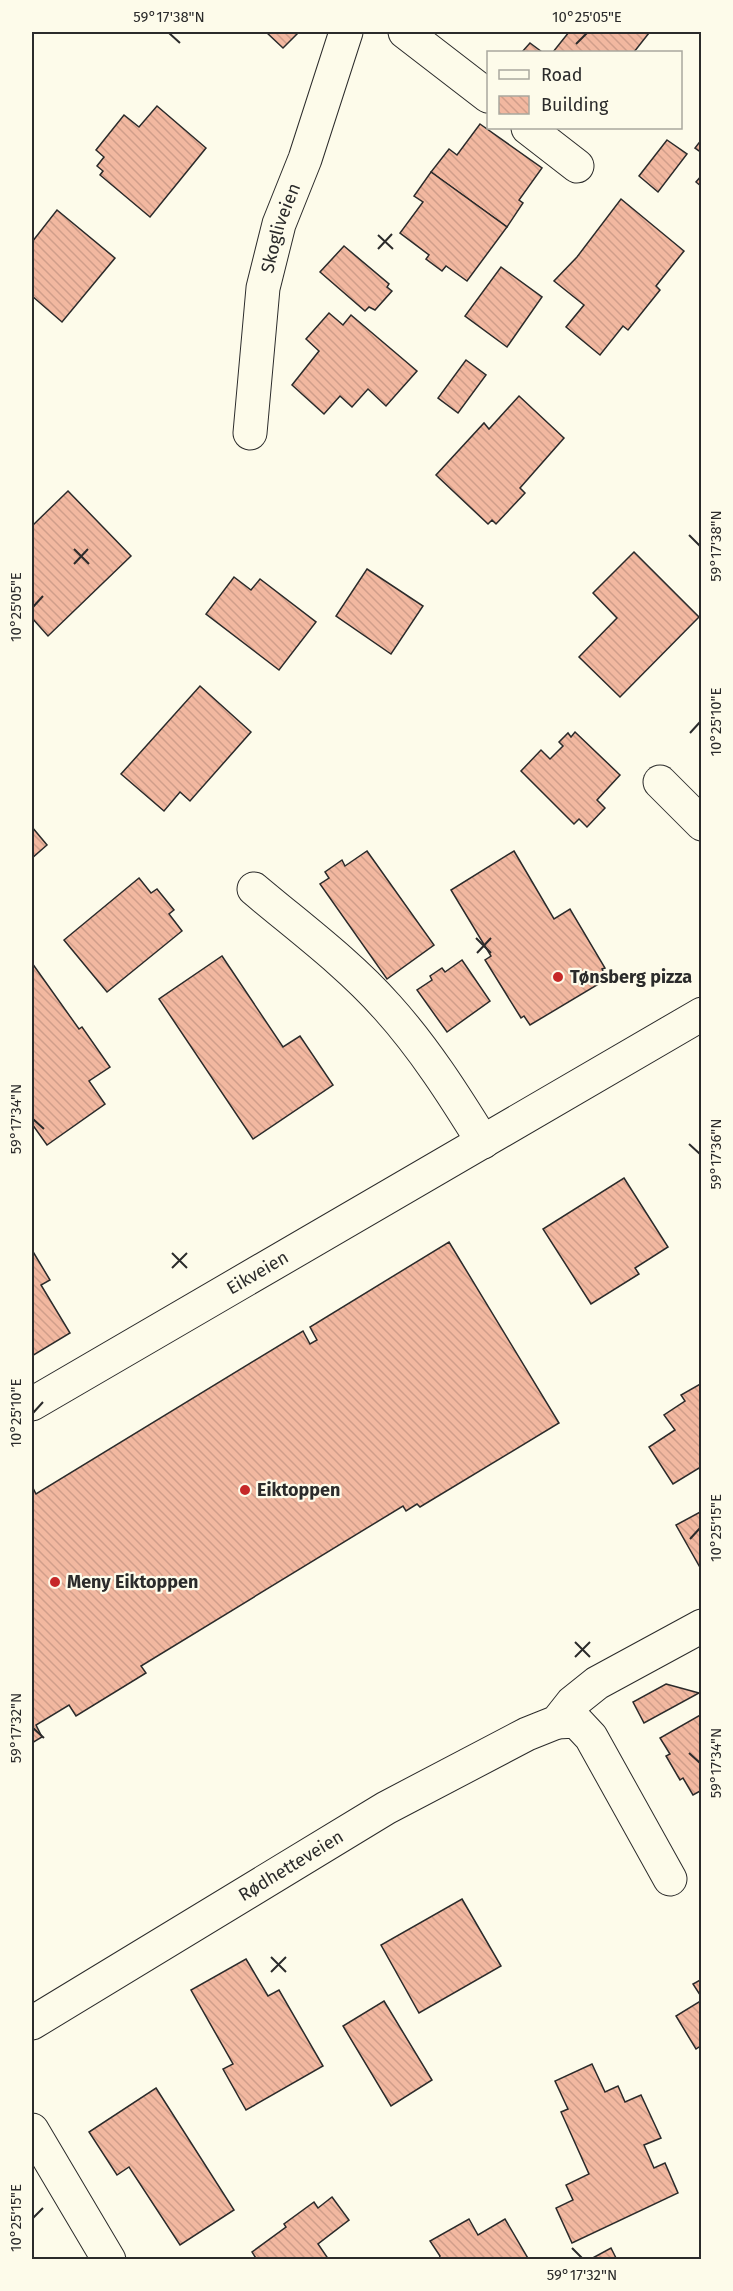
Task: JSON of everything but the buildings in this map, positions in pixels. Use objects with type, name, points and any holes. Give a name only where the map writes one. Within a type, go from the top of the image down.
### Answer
[{"type":"street","name":"Skogliveien","points":[[250,433],[263,288],[279,224],[305,159],[346,32]]},
{"type":"street","points":[[405,32],[487,94]]},
{"type":"street","points":[[529,129],[577,165]]},
{"type":"street","points":[[660,782],[702,824]]},
{"type":"street","points":[[254,888],[359,978],[387,1007],[416,1043],[483,1142]]},
{"type":"street","name":"Eikveien","points":[[32,1404],[702,1014]]},
{"type":"street","name":"Rødhetteveien","points":[[32,2023],[386,1808],[527,1734],[558,1722],[572,1703],[597,1683],[702,1626]]},
{"type":"street","points":[[558,1722],[576,1722],[591,1737],[670,1879]]},
{"type":"street","points":[[32,2130],[109,2259]]},
{"type":"place","name":"Tønsberg pizza","points":[[558,977]]},
{"type":"place","name":"Eiktoppen","points":[[245,1490]]},
{"type":"place","name":"Meny Eiktoppen","points":[[55,1582]]}]
